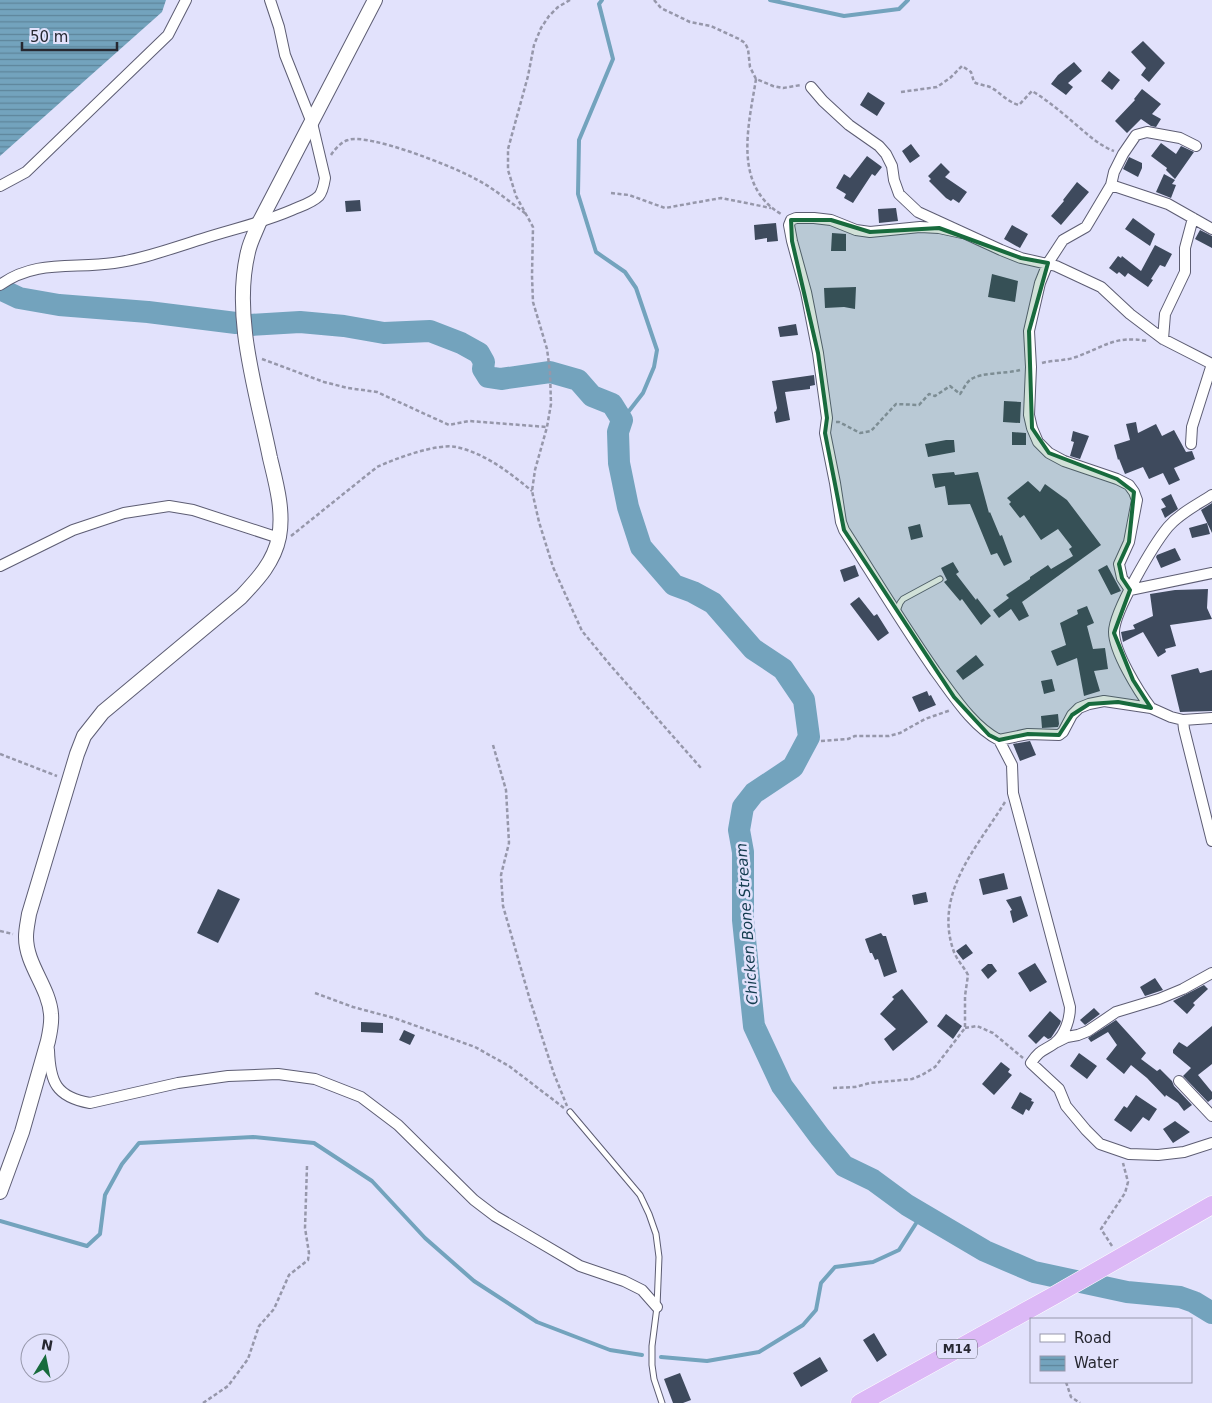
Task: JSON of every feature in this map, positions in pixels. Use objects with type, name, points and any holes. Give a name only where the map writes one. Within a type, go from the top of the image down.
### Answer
[{"type":"highway","name":"M14","points":[[860,1403],[1112,1263],[1212,1205]]},
{"type":"street","points":[[0,186],[26,172],[168,35],[186,0]]},
{"type":"street","points":[[0,285],[10,278],[27,271],[49,266],[87,266],[134,260],[259,224],[310,203],[319,195],[324,186],[324,170],[312,123],[285,55],[279,27],[270,0]]},
{"type":"street","points":[[0,1192],[22,1132],[48,1041],[52,1014],[29,952],[26,937],[29,914],[84,736],[102,712],[241,597],[260,577],[272,558],[277,544],[280,521],[276,482],[245,343],[242,298],[248,252],[259,224],[376,0]]},
{"type":"street","points":[[812,87],[823,101],[849,125],[879,146],[886,154],[892,166],[899,194],[918,212],[1021,258],[1048,263],[1100,287],[1162,339],[1212,364],[1192,427],[1190,444]]},
{"type":"street","points":[[1130,590],[1122,578],[1119,564],[1129,542],[1137,500],[1134,492],[1129,485],[1117,479],[1064,461],[1049,453],[1038,442],[1032,428],[1030,416],[1031,367],[1029,331],[1040,283],[1048,263],[1063,240],[1086,227],[1111,184],[1114,172],[1123,154],[1136,135],[1147,132],[1180,138],[1196,146]]},
{"type":"street","points":[[1111,184],[1168,204],[1212,229]]},
{"type":"street","points":[[962,233],[939,228],[920,227],[870,232],[856,230],[831,220],[796,218],[789,225],[806,292],[818,353],[827,418],[825,433],[841,522],[861,558],[924,655],[954,697],[989,734],[999,740],[1012,765],[1013,793],[1070,1007],[1070,1015],[1066,1026],[1056,1042]]},
{"type":"street","points":[[1162,339],[1166,314],[1185,272],[1185,248],[1193,218]]},
{"type":"street","points":[[1151,708],[1133,680],[1117,648],[1114,633],[1119,614],[1149,555],[1168,527],[1181,515],[1212,495]]},
{"type":"street","points":[[0,566],[73,530],[124,513],[169,506],[193,510],[277,544]]},
{"type":"street","points":[[1130,590],[1212,573]]},
{"type":"street","points":[[999,740],[1028,734],[1059,735],[1079,708],[1104,701],[1151,708],[1183,720],[1212,718]]},
{"type":"street","points":[[1183,720],[1212,842]]},
{"type":"street","points":[[1212,973],[1160,999],[1116,1012],[1088,1031],[1056,1042],[1037,1054],[1031,1063],[1060,1088],[1066,1106],[1100,1144],[1129,1154],[1158,1155],[1184,1152],[1212,1143]]},
{"type":"street","points":[[48,1041],[50,1070],[59,1090],[77,1101],[90,1103],[178,1083],[228,1076],[278,1074],[315,1079],[344,1089],[361,1098],[398,1125],[474,1200],[495,1216],[580,1266],[624,1281],[642,1290],[657,1306]]},
{"type":"street","points":[[1179,1081],[1212,1116]]},
{"type":"lane","points":[[898,614],[897,608],[903,598],[940,579]]},
{"type":"lane","points":[[570,1112],[640,1194],[650,1214],[656,1234],[659,1258],[652,1365],[654,1379],[662,1403]]},
{"type":"path","points":[[570,0],[558,7],[549,16],[534,44],[528,76],[508,148],[508,170],[513,187],[516,196],[528,215],[532,227],[533,302],[547,349],[550,372],[551,404],[547,427],[535,470],[532,492],[553,567],[582,631],[701,768]]},
{"type":"path","points":[[654,0],[661,8],[690,22],[711,26],[745,43],[748,49],[750,67],[756,79],[747,140],[747,163],[760,194],[771,208]]},
{"type":"path","points":[[900,92],[937,87],[962,66],[970,72],[974,82],[981,86],[989,86],[1012,103],[1019,105],[1032,91],[1106,148],[1123,154]]},
{"type":"path","points":[[756,79],[783,88],[805,84],[812,87]]},
{"type":"path","points":[[324,170],[328,157],[338,146],[349,140],[365,140],[394,146],[473,177],[528,215]]},
{"type":"path","points":[[611,193],[629,195],[665,208],[721,198],[771,208],[792,220]]},
{"type":"path","points":[[826,423],[839,422],[860,433],[870,431],[896,404],[919,405],[929,394],[935,396],[950,386],[960,394],[970,380],[990,374],[1011,373],[1044,362],[1077,357],[1120,340],[1135,339],[1156,342],[1162,339]]},
{"type":"path","points":[[248,354],[324,382],[377,392],[449,425],[469,421],[547,427]]},
{"type":"path","points":[[277,544],[377,467],[394,459],[441,447],[455,447],[480,456],[508,471],[532,492]]},
{"type":"path","points":[[821,741],[848,739],[855,736],[889,736],[900,734],[936,715],[962,706]]},
{"type":"path","points":[[493,745],[506,790],[509,843],[502,875],[503,906],[554,1074],[570,1112]]},
{"type":"path","points":[[0,754],[69,780]]},
{"type":"path","points":[[833,1088],[912,1079],[922,1075],[935,1067],[965,1028],[965,996],[968,974],[954,951],[949,932],[948,912],[958,877],[1005,801],[1013,793]]},
{"type":"path","points":[[315,993],[352,1007],[394,1018],[475,1047],[508,1066],[570,1112]]},
{"type":"path","points":[[965,1028],[977,1026],[993,1033],[1013,1051],[1031,1063]]},
{"type":"path","points":[[1112,1263],[1101,1229],[1125,1193],[1128,1182],[1121,1152]]},
{"type":"path","points":[[203,1403],[228,1386],[238,1373],[248,1359],[259,1326],[274,1309],[289,1275],[308,1260],[309,1253],[305,1228],[307,1166]]},
{"type":"path","points":[[1066,1383],[1071,1397],[1080,1403]]},
{"type":"highlighted area","points":[[791,220],[831,220],[870,232],[939,228],[1021,258],[1048,263],[1029,331],[1032,428],[1049,453],[1117,479],[1134,492],[1129,542],[1119,564],[1122,578],[1130,590],[1114,633],[1133,680],[1151,708],[1118,702],[1089,704],[1072,715],[1059,735],[1028,734],[999,740],[989,735],[954,697],[844,530],[825,433],[827,418],[818,353],[792,241]]},
{"type":"water","points":[[0,0],[166,0],[162,12],[0,156]]},
{"type":"building","points":[[1143,41],[1165,63],[1149,82],[1141,75],[1146,68],[1131,52]]},
{"type":"building","points":[[1074,62],[1082,71],[1068,83],[1073,87],[1066,95],[1051,84],[1058,75]]},
{"type":"building","points":[[1109,71],[1120,80],[1112,90],[1101,81]]},
{"type":"building","points":[[1142,89],[1161,104],[1152,114],[1161,119],[1156,127],[1141,119],[1127,133],[1115,121],[1135,100]]},
{"type":"building","points":[[868,92],[885,103],[877,116],[860,105]]},
{"type":"building","points":[[1161,143],[1176,154],[1181,146],[1194,152],[1175,179],[1166,170],[1167,168],[1151,156]]},
{"type":"building","points":[[911,144],[920,156],[910,163],[902,151]]},
{"type":"building","points":[[867,156],[882,167],[875,176],[872,174],[853,203],[844,198],[846,194],[836,188],[844,174],[850,178]]},
{"type":"building","points":[[1129,157],[1142,163],[1138,177],[1123,169]]},
{"type":"building","points":[[941,163],[950,172],[945,177],[967,192],[959,203],[953,199],[951,201],[946,198],[929,181],[931,179],[928,176]]},
{"type":"building","points":[[1164,174],[1175,180],[1172,184],[1176,185],[1171,198],[1156,192]]},
{"type":"building","points":[[1077,182],[1089,192],[1061,225],[1051,216]]},
{"type":"building","points":[[360,200],[361,211],[346,212],[345,201]]},
{"type":"building","points":[[896,208],[898,221],[879,223],[878,209]]},
{"type":"building","points":[[1133,218],[1155,234],[1150,246],[1125,229]]},
{"type":"building","points":[[776,223],[778,241],[767,242],[767,238],[755,240],[754,225]]},
{"type":"building","points":[[1012,225],[1028,234],[1020,248],[1004,239]]},
{"type":"building","points":[[1200,230],[1212,236],[1212,248],[1195,239]]},
{"type":"building","points":[[832,233],[846,234],[846,251],[831,251]]},
{"type":"building","points":[[1155,245],[1172,254],[1165,267],[1160,265],[1148,287],[1128,273],[1125,277],[1109,268],[1118,256],[1121,258],[1122,256],[1141,271]]},
{"type":"building","points":[[992,274],[1018,281],[1015,302],[988,297]]},
{"type":"building","points":[[856,287],[855,309],[844,307],[825,308],[824,288]]},
{"type":"building","points":[[796,324],[798,335],[780,337],[778,327]]},
{"type":"building","points":[[814,375],[815,385],[810,386],[810,389],[785,392],[790,420],[776,423],[774,412],[777,408],[772,381]]},
{"type":"building","points":[[1004,401],[1021,402],[1020,423],[1003,422]]},
{"type":"building","points":[[1136,422],[1138,433],[1156,424],[1162,436],[1174,430],[1186,452],[1192,451],[1195,459],[1174,468],[1180,480],[1169,485],[1163,473],[1149,479],[1143,467],[1125,474],[1118,460],[1114,445],[1130,440],[1126,424]]},
{"type":"building","points":[[1073,431],[1089,436],[1080,459],[1070,456],[1074,442],[1071,441]]},
{"type":"building","points":[[1012,432],[1026,433],[1026,445],[1012,445]]},
{"type":"building","points":[[954,440],[955,452],[928,457],[925,444]]},
{"type":"building","points":[[954,472],[955,475],[978,472],[989,513],[1000,536],[1002,535],[1012,562],[1004,566],[997,553],[991,555],[970,504],[948,505],[945,486],[935,488],[932,474]]},
{"type":"building","points":[[1028,481],[1040,492],[1045,484],[1067,500],[1101,545],[1022,602],[1029,616],[1019,621],[1011,609],[999,618],[993,610],[1009,598],[1006,595],[1030,579],[1030,577],[1048,565],[1051,569],[1073,556],[1069,549],[1072,547],[1058,529],[1041,540],[1024,515],[1020,518],[1009,504],[1011,502],[1007,498]]},
{"type":"building","points":[[1171,494],[1178,509],[1165,518],[1161,509],[1166,507],[1161,499]]},
{"type":"building","points":[[1212,503],[1212,533],[1201,510]]},
{"type":"building","points":[[1207,523],[1210,534],[1192,538],[1189,528]]},
{"type":"building","points":[[920,524],[923,537],[911,540],[908,527]]},
{"type":"building","points":[[1175,548],[1181,560],[1161,568],[1156,557],[1157,555]]},
{"type":"building","points":[[953,562],[959,572],[956,574],[991,616],[981,625],[962,599],[960,601],[944,582],[947,580],[941,568]]},
{"type":"building","points":[[855,565],[859,576],[844,582],[840,570]]},
{"type":"building","points":[[1107,565],[1121,591],[1111,595],[1098,570]]},
{"type":"building","points":[[1208,589],[1207,608],[1212,619],[1170,625],[1176,646],[1165,649],[1166,652],[1158,657],[1143,632],[1123,642],[1121,632],[1135,629],[1133,625],[1153,616],[1150,594],[1175,590]]},
{"type":"building","points":[[859,597],[874,616],[877,614],[889,633],[878,641],[850,604]]},
{"type":"building","points":[[1087,606],[1094,623],[1087,626],[1093,649],[1105,648],[1108,669],[1094,671],[1100,691],[1084,696],[1077,658],[1057,666],[1051,651],[1066,645],[1060,623],[1078,614],[1077,610]]},
{"type":"building","points":[[976,655],[984,665],[963,680],[956,671]]},
{"type":"building","points":[[1198,668],[1200,673],[1212,670],[1212,711],[1180,712],[1171,675]]},
{"type":"building","points":[[1052,679],[1055,691],[1044,694],[1041,681]]},
{"type":"building","points":[[927,691],[936,705],[919,712],[912,697]]},
{"type":"building","points":[[1058,714],[1058,727],[1042,728],[1041,716]]},
{"type":"building","points":[[1030,741],[1036,755],[1020,761],[1013,744]]},
{"type":"building","points":[[1004,873],[1008,889],[983,895],[979,879]]},
{"type":"building","points":[[218,889],[240,899],[218,943],[197,933]]},
{"type":"building","points":[[926,892],[928,902],[914,905],[912,895]]},
{"type":"building","points":[[1021,896],[1028,916],[1013,923],[1010,911],[1012,910],[1006,900]]},
{"type":"building","points":[[881,933],[883,936],[886,936],[897,972],[884,977],[878,959],[875,960],[872,953],[870,953],[865,939]]},
{"type":"building","points":[[966,944],[973,953],[963,960],[956,951]]},
{"type":"building","points":[[1035,963],[1047,982],[1030,992],[1018,973]]},
{"type":"building","points":[[988,964],[992,964],[997,971],[988,979],[981,970]]},
{"type":"building","points":[[1155,978],[1163,990],[1145,996],[1140,987]]},
{"type":"building","points":[[1204,985],[1208,989],[1193,1003],[1195,1005],[1187,1014],[1173,1001]]},
{"type":"building","points":[[902,989],[928,1022],[893,1051],[884,1039],[896,1029],[880,1014],[894,999],[892,997]]},
{"type":"building","points":[[1094,1008],[1100,1014],[1085,1025],[1080,1020]]},
{"type":"building","points":[[1050,1011],[1061,1021],[1060,1024],[1051,1038],[1048,1039],[1044,1036],[1036,1044],[1028,1036]]},
{"type":"building","points":[[946,1014],[962,1026],[953,1039],[937,1026]]},
{"type":"building","points":[[1116,1020],[1146,1053],[1141,1059],[1157,1071],[1160,1069],[1192,1105],[1184,1111],[1178,1103],[1166,1095],[1165,1097],[1131,1065],[1124,1074],[1106,1059],[1117,1045],[1108,1032],[1091,1042],[1088,1038]]},
{"type":"building","points":[[361,1022],[383,1023],[383,1033],[361,1032]]},
{"type":"building","points":[[1212,1026],[1212,1064],[1198,1075],[1212,1092],[1212,1099],[1208,1102],[1183,1076],[1191,1068],[1173,1053],[1173,1050],[1179,1042],[1187,1047]]},
{"type":"building","points":[[404,1030],[415,1035],[410,1045],[399,1040]]},
{"type":"building","points":[[1079,1053],[1097,1066],[1087,1079],[1070,1066]]},
{"type":"building","points":[[1001,1062],[1010,1069],[1008,1072],[1012,1075],[994,1095],[982,1084]]},
{"type":"building","points":[[1020,1092],[1034,1102],[1029,1111],[1026,1109],[1023,1115],[1011,1108]]},
{"type":"building","points":[[1136,1095],[1157,1109],[1149,1121],[1143,1117],[1131,1132],[1114,1120],[1124,1106],[1127,1108]]},
{"type":"building","points":[[1175,1121],[1190,1132],[1173,1143],[1163,1129]]},
{"type":"building","points":[[874,1333],[887,1355],[877,1362],[863,1340]]},
{"type":"building","points":[[820,1357],[828,1371],[801,1387],[793,1373]]},
{"type":"building","points":[[680,1373],[691,1400],[683,1403],[673,1403],[664,1379]]},
{"type":"waterway","points":[[602,0],[599,4],[613,59],[579,140],[578,194],[596,252],[625,272],[636,288],[657,350],[654,367],[643,393],[622,420]]},
{"type":"waterway","points":[[770,0],[844,16],[899,9],[908,0]]},
{"type":"waterway","points":[[0,289],[19,298],[59,305],[148,312],[236,323]]},
{"type":"waterway","name":"Chicken Bone Stream","points":[[250,325],[300,322],[344,326],[384,333],[430,331],[461,343],[479,353],[484,362],[483,369],[488,377],[501,379],[550,372],[578,380],[592,396],[612,404],[622,420],[618,432],[619,463],[628,507],[641,547],[674,585],[693,592],[713,603],[753,649],[783,669],[804,700],[809,737],[793,767],[754,793],[743,807],[739,830],[743,852],[743,920],[754,1026],[782,1086],[844,1166],[873,1180],[907,1205],[985,1251],[1034,1272],[1127,1292],[1180,1297],[1194,1302],[1212,1313]]},
{"type":"waterway","points":[[0,1221],[87,1246],[100,1234],[105,1195],[122,1164],[139,1143],[253,1137],[314,1143],[372,1181],[425,1238],[474,1281],[537,1322],[610,1350],[642,1355]]},
{"type":"waterway","points":[[661,1357],[707,1361],[759,1352],[803,1325],[816,1310],[821,1283],[835,1267],[873,1262],[899,1250],[922,1214]]}]
